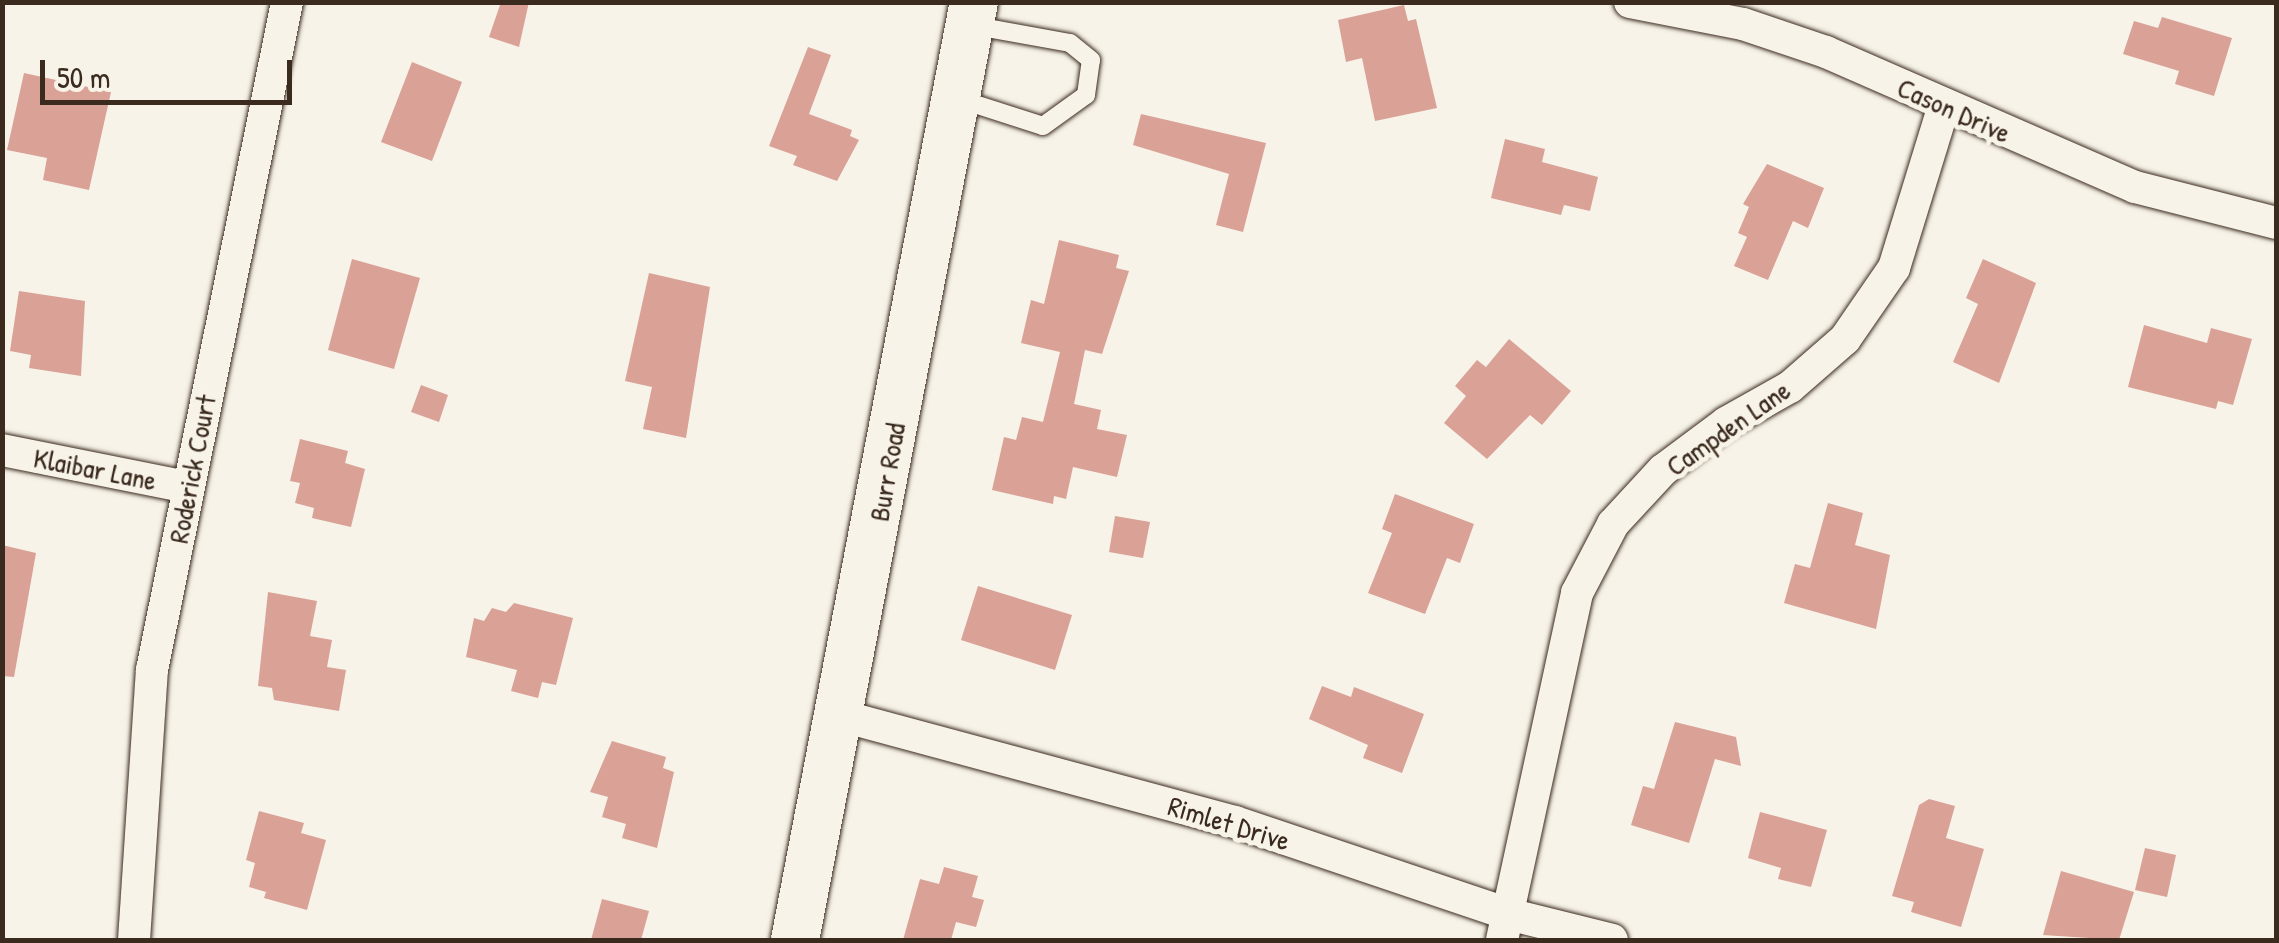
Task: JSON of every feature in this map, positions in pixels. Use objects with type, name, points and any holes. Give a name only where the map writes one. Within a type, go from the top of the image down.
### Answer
[{"type":"street","name":"Roderick Court","points":[[134,940],[145,819],[144,727],[188,488],[287,2]]},
{"type":"street","name":"Cason Drive","points":[[1630,2],[1744,24],[1826,52],[2135,187],[2276,223]]},
{"type":"street","name":"Burr Road","points":[[795,940],[842,716],[972,14]]},
{"type":"street","name":"Campden Lane","points":[[1505,927],[1576,592],[1613,524],[1663,470],[1726,423],[1790,386],[1844,340],[1894,268],[1944,106]]},
{"type":"street","name":"Klaibar Lane","points":[[2,450],[188,488]]},
{"type":"street","name":"Rimlet Drive","points":[[842,716],[1234,822],[1505,927],[1612,940]]},
{"type":"lane","points":[[956,98],[1043,126],[1086,95],[1091,60],[1070,44],[972,14]]},
{"type":"building","points":[[501,2],[529,2],[519,47],[489,37]]},
{"type":"building","points":[[1404,5],[1408,21],[1416,19],[1437,108],[1375,121],[1362,58],[1346,62],[1338,20]]},
{"type":"building","points":[[2162,17],[2232,38],[2214,96],[2175,84],[2179,71],[2123,54],[2134,21],[2158,28]]},
{"type":"building","points":[[808,47],[831,55],[809,114],[852,130],[850,136],[859,140],[837,181],[793,165],[797,156],[769,146]]},
{"type":"building","points":[[412,62],[462,82],[432,161],[381,142]]},
{"type":"building","points":[[24,73],[111,92],[89,190],[43,180],[47,158],[7,150]]},
{"type":"building","points":[[1141,114],[1266,143],[1243,232],[1216,225],[1229,174],[1133,145]]},
{"type":"building","points":[[1505,139],[1545,149],[1542,162],[1598,177],[1590,211],[1564,205],[1561,215],[1491,198]]},
{"type":"building","points":[[1767,164],[1824,188],[1808,228],[1793,221],[1768,280],[1734,266],[1747,237],[1738,233],[1749,207],[1743,204]]},
{"type":"building","points":[[1059,240],[1119,255],[1116,268],[1129,271],[1102,354],[1085,350],[1074,404],[1101,410],[1097,429],[1127,435],[1117,477],[1073,467],[1066,499],[1054,496],[1053,504],[992,490],[1004,437],[1016,440],[1022,417],[1043,422],[1060,352],[1021,343],[1031,300],[1044,304]]},
{"type":"building","points":[[352,259],[420,278],[394,369],[328,350]]},
{"type":"building","points":[[1983,259],[2036,283],[1999,383],[1953,362],[1978,304],[1966,298]]},
{"type":"building","points":[[649,273],[710,287],[686,438],[643,429],[652,387],[625,381]]},
{"type":"building","points":[[19,291],[85,301],[81,376],[29,368],[31,355],[10,351]]},
{"type":"building","points":[[2144,325],[2207,343],[2211,328],[2252,339],[2233,405],[2218,401],[2216,409],[2128,387]]},
{"type":"building","points":[[1509,339],[1571,391],[1542,425],[1530,415],[1487,459],[1444,423],[1466,396],[1455,386],[1477,360],[1486,367]]},
{"type":"building","points":[[421,385],[448,395],[439,422],[411,412]]},
{"type":"building","points":[[300,439],[348,451],[345,463],[365,469],[351,527],[312,518],[314,508],[295,503],[300,483],[290,481]]},
{"type":"building","points":[[1395,494],[1474,524],[1460,563],[1447,558],[1425,614],[1368,593],[1392,533],[1382,529]]},
{"type":"building","points":[[1828,503],[1863,513],[1855,545],[1890,555],[1876,629],[1784,603],[1795,564],[1810,568]]},
{"type":"building","points":[[1115,516],[1150,522],[1143,558],[1109,552]]},
{"type":"building","points":[[2,545],[36,553],[14,677],[2,676]]},
{"type":"building","points":[[978,586],[1072,615],[1055,670],[961,640]]},
{"type":"building","points":[[268,592],[317,601],[310,636],[332,640],[327,667],[346,670],[339,711],[274,700],[272,688],[258,686]]},
{"type":"building","points":[[514,603],[573,618],[556,685],[542,682],[538,698],[511,691],[517,670],[466,657],[474,618],[484,621],[492,608],[506,612]]},
{"type":"building","points":[[1322,686],[1351,697],[1354,687],[1424,714],[1402,773],[1363,758],[1368,745],[1309,719]]},
{"type":"building","points":[[1675,722],[1736,737],[1741,766],[1715,759],[1689,843],[1631,825],[1643,786],[1654,789]]},
{"type":"building","points":[[612,741],[666,757],[663,768],[674,772],[657,848],[622,838],[626,824],[602,817],[608,797],[590,792]]},
{"type":"building","points":[[1929,799],[1955,806],[1946,838],[1984,849],[1961,927],[1911,912],[1914,902],[1892,896],[1919,805]]},
{"type":"building","points":[[259,811],[304,823],[301,833],[326,840],[307,910],[264,898],[266,892],[249,887],[255,863],[246,860]]},
{"type":"building","points":[[1760,812],[1827,830],[1811,887],[1778,879],[1781,868],[1748,858]]},
{"type":"building","points":[[2145,848],[2176,855],[2167,897],[2135,890]]},
{"type":"building","points":[[944,867],[978,876],[972,897],[984,900],[976,927],[956,922],[951,940],[903,940],[920,879],[939,884]]},
{"type":"building","points":[[2061,871],[2134,892],[2119,940],[2043,935]]},
{"type":"building","points":[[602,899],[649,911],[641,940],[591,940]]}]
